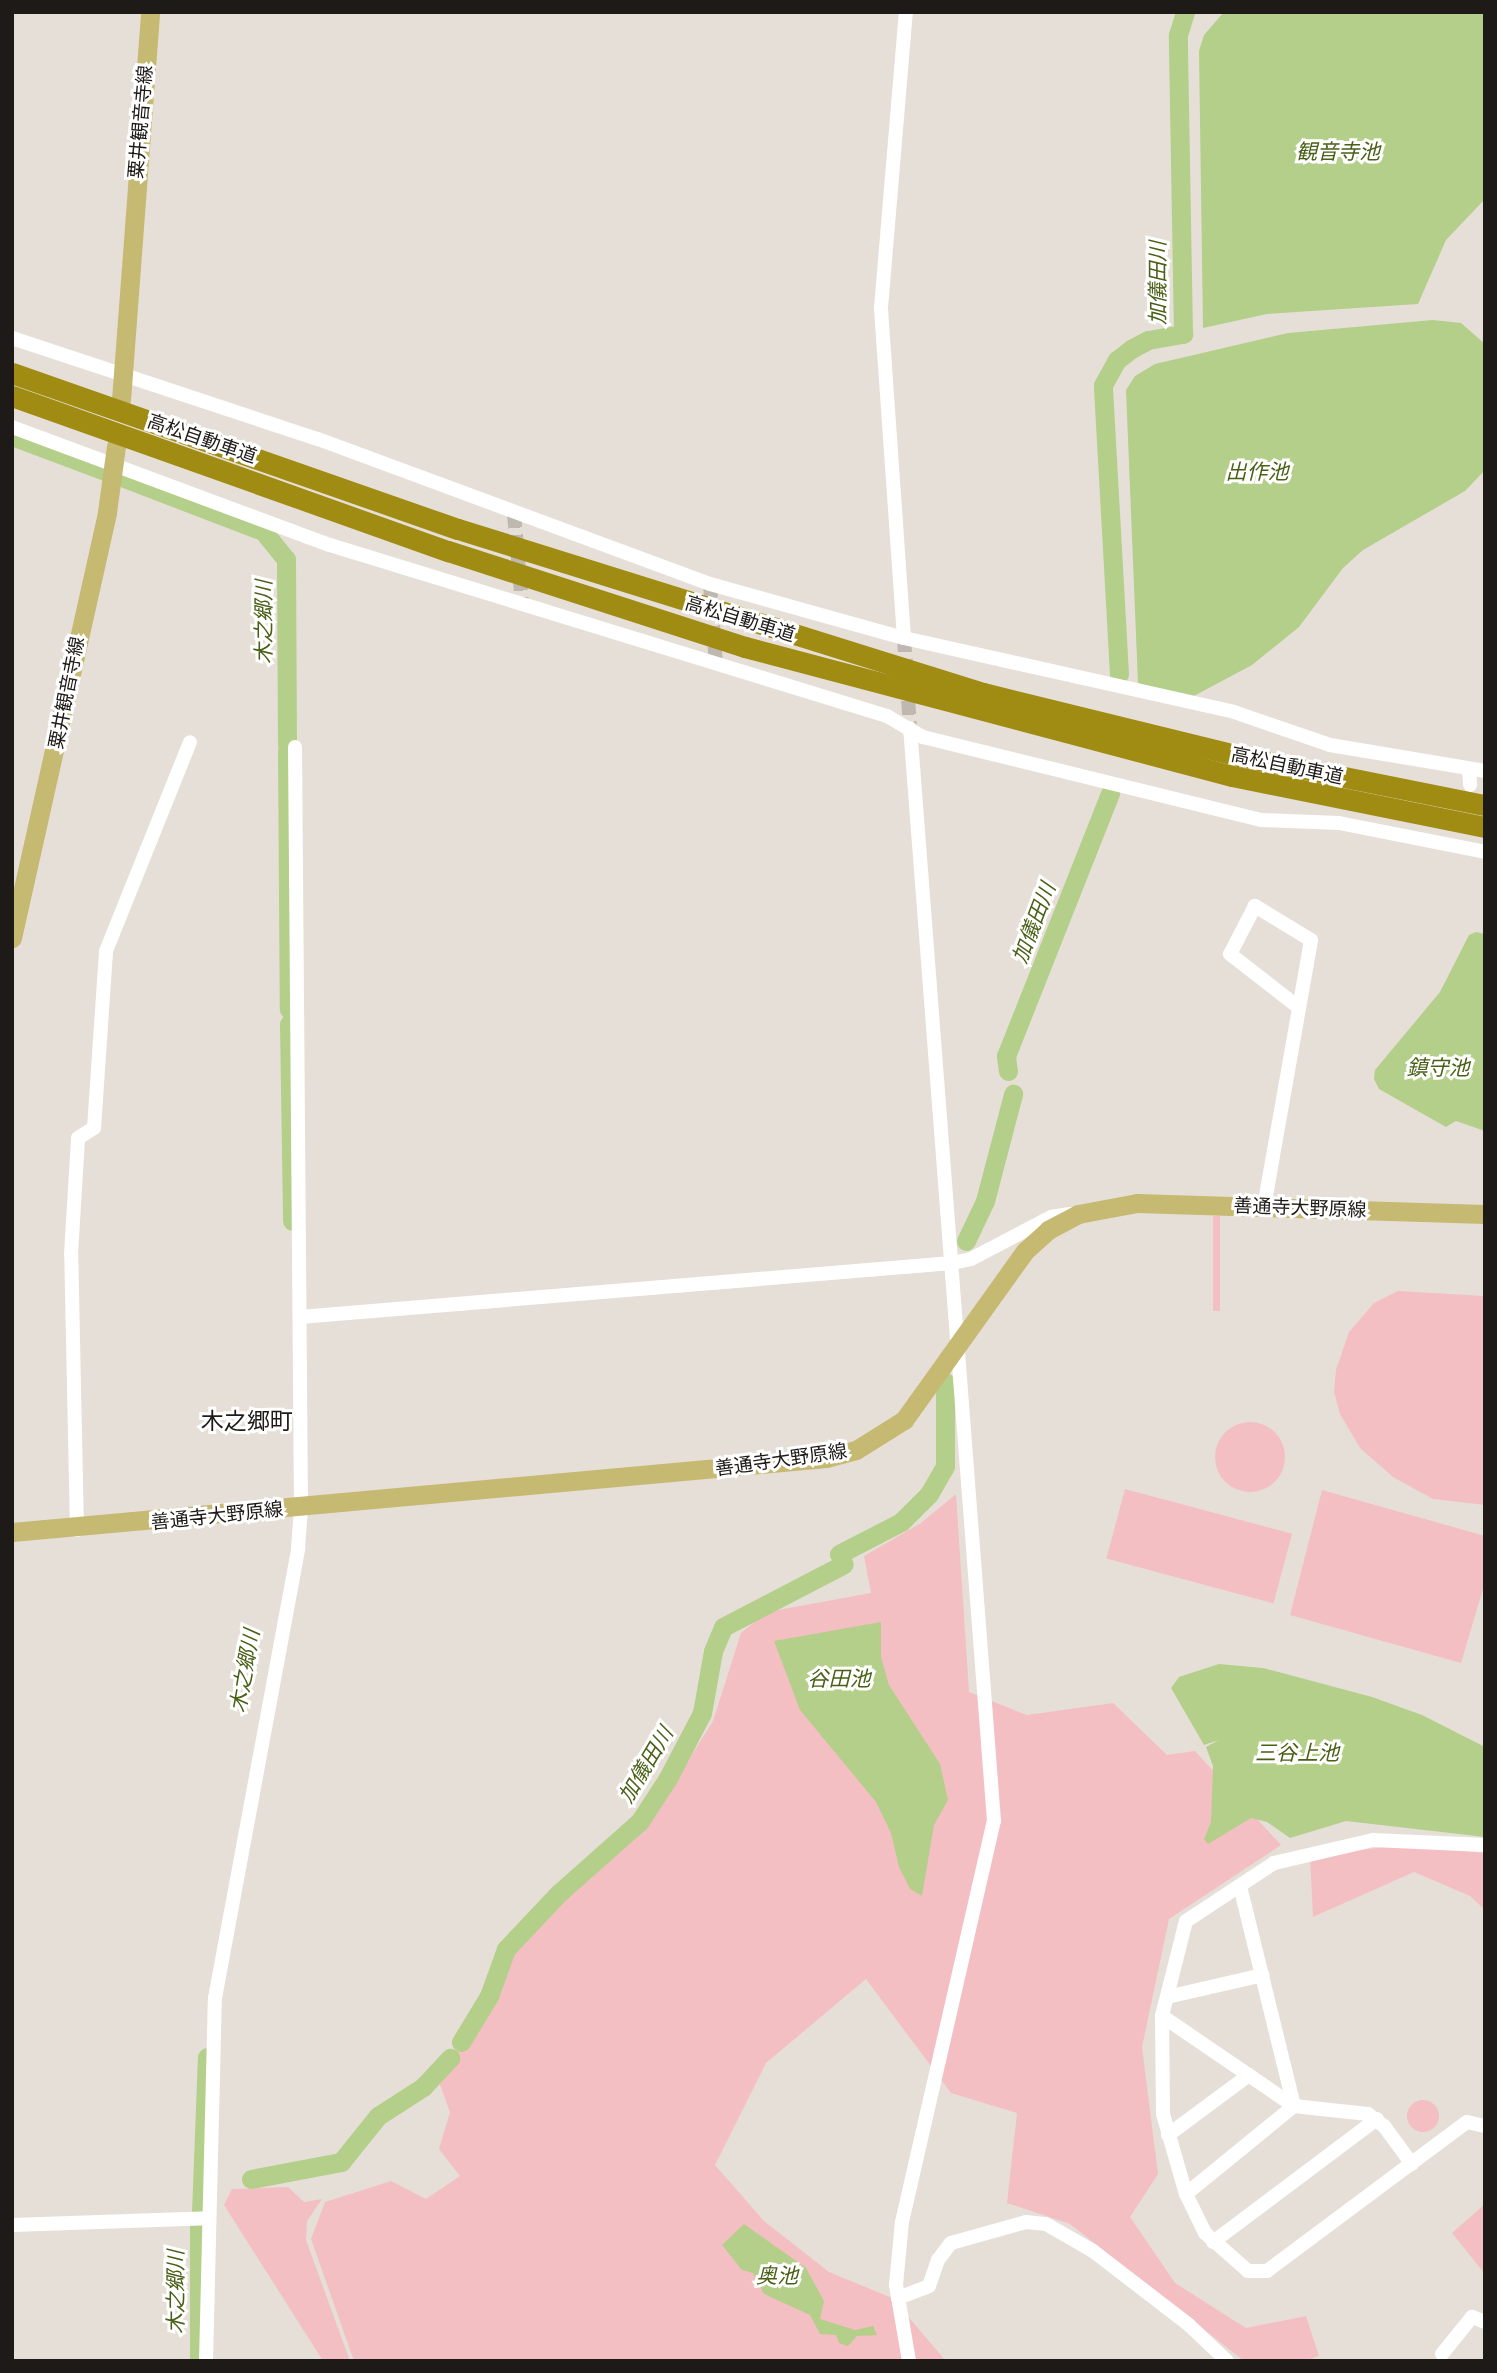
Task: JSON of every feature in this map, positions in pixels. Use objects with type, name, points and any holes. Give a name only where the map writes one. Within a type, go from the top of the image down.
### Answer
[{"type":"highway","name":"高松自動車道","points":[[12,373],[458,529],[983,693],[1239,756],[1485,805]]},
{"type":"highway","name":"高松自動車道","points":[[12,396],[448,551],[745,647],[1479,843]]},
{"type":"main road","name":"粟井観音寺線","points":[[121,400],[150,12]]},
{"type":"main road","name":"粟井観音寺線","points":[[12,938],[39,833],[114,468],[116,446]]},
{"type":"main road","name":"善通寺大野原線","points":[[12,1532],[76,1530],[826,1458],[856,1450],[904,1420],[960,1346],[1025,1251],[1048,1230],[1078,1213],[1137,1203],[1485,1214]]},
{"type":"street","points":[[904,638],[881,308],[906,12]]},
{"type":"street","points":[[12,338],[122,378],[318,439],[710,584],[904,638],[1234,712],[1330,745],[1485,771]]},
{"type":"street","points":[[12,427],[114,468],[330,545],[887,716],[923,737],[1063,774],[1261,820],[1339,823],[1479,843]]},
{"type":"street","points":[[909,2361],[898,2298],[902,2222],[995,1821],[910,729]]},
{"type":"street","points":[[76,1530],[71,1254],[78,1138],[94,1128],[106,951],[190,742]]},
{"type":"street","points":[[206,2361],[215,1998],[298,1548],[301,1508],[295,747]]},
{"type":"street","points":[[1469,769],[1470,785]]},
{"type":"street","points":[[1264,1207],[1311,940],[1255,906],[1230,954],[1298,1007]]},
{"type":"street","points":[[300,1318],[952,1263],[971,1259],[1051,1217],[1078,1213]]},
{"type":"street","points":[[1485,1845],[1373,1840],[1304,1853],[1274,1863],[1186,1921],[1162,2016],[1163,2114],[1186,2194],[1213,2242],[1248,2272],[1267,2271],[1467,2122],[1485,2126]]},
{"type":"street","points":[[1240,1886],[1294,2106]]},
{"type":"street","points":[[1167,1997],[1263,1975]]},
{"type":"street","points":[[1162,2016],[1294,2106],[1357,2110],[1377,2119],[1412,2164]]},
{"type":"street","points":[[1168,2135],[1249,2075]]},
{"type":"street","points":[[1186,2194],[1294,2106]]},
{"type":"street","points":[[1213,2242],[1377,2119]]},
{"type":"street","points":[[12,2225],[208,2218]]},
{"type":"street","points":[[898,2298],[929,2286],[938,2260],[951,2244],[1026,2221],[1046,2224],[1094,2251],[1189,2325],[1227,2361]]},
{"type":"street","points":[[1442,2354],[1472,2317],[1485,2322]]},
{"type":"shaded area","points":[[1213,1216],[1220,1216],[1220,1311],[1213,1311]]},
{"type":"shaded area","points":[[1398,1291],[1485,1296],[1485,1505],[1433,1499],[1393,1477],[1360,1448],[1340,1414],[1334,1392],[1336,1370],[1349,1332],[1374,1303]]},
{"type":"shaded area","points":[[1257,1422],[1270,1428],[1279,1437],[1283,1443],[1283,1471],[1275,1482],[1264,1490],[1243,1492],[1225,1482],[1217,1471],[1215,1450],[1225,1432],[1236,1424]]},
{"type":"shaded area","points":[[1125,1489],[1292,1534],[1273,1603],[1106,1559]]},
{"type":"shaded area","points":[[1322,1490],[1485,1536],[1485,1582],[1461,1663],[1290,1615]]},
{"type":"shaded area","points":[[956,1494],[969,1692],[1027,1715],[1113,1703],[1167,1755],[1195,1751],[1281,1845],[1169,1919],[1142,2047],[1158,2174],[1130,2217],[1175,2283],[1246,2328],[1306,2316],[1319,2356],[1304,2361],[1244,2361],[1070,2224],[1007,2203],[1017,2113],[951,2093],[866,1979],[766,2063],[715,2165],[764,2221],[829,2272],[892,2298],[946,2361],[354,2361],[311,2239],[325,2202],[391,2181],[426,2199],[460,2176],[439,2149],[450,2112],[438,2079],[489,2005],[509,1959],[545,1915],[650,1822],[713,1721],[741,1633],[767,1612],[871,1593],[864,1556],[921,1523]]},
{"type":"shaded area","points":[[1401,1845],[1485,1853],[1485,1910],[1470,1896],[1414,1872],[1313,1917],[1310,1856]]},
{"type":"shaded area","points":[[1423,2100],[1434,2105],[1439,2116],[1434,2127],[1423,2132],[1412,2127],[1407,2116],[1412,2105]]},
{"type":"shaded area","points":[[288,2187],[304,2202],[322,2199],[307,2221],[306,2240],[350,2361],[323,2361],[224,2205],[232,2189]]},
{"type":"shaded area","points":[[1485,2204],[1485,2274],[1452,2233]]},
{"type":"water","name":"観音寺池","points":[[1224,12],[1485,12],[1485,199],[1446,240],[1418,304],[1267,314],[1203,328],[1199,51],[1204,35]]},
{"type":"water","name":"出作池","points":[[1433,320],[1461,323],[1485,344],[1485,470],[1465,491],[1363,550],[1343,568],[1299,627],[1252,665],[1190,698],[1138,684],[1126,390],[1135,376],[1155,364],[1288,333]]},
{"type":"water","name":"鎮守池","points":[[1476,932],[1485,934],[1485,1131],[1456,1121],[1446,1127],[1379,1089],[1374,1079],[1375,1070],[1440,992],[1469,935]]},
{"type":"water","name":"谷田池","points":[[881,1622],[881,1657],[889,1685],[940,1764],[948,1800],[934,1825],[922,1896],[910,1889],[899,1867],[891,1833],[876,1802],[800,1710],[774,1641]]},
{"type":"water","name":"三谷上池","points":[[1219,1664],[1263,1668],[1372,1697],[1422,1715],[1485,1747],[1485,1837],[1346,1821],[1290,1838],[1267,1822],[1251,1818],[1208,1844],[1204,1839],[1211,1822],[1213,1766],[1206,1747],[1219,1740],[1204,1745],[1171,1688],[1179,1677]]},
{"type":"water","name":"奥池","points":[[744,2224],[806,2268],[824,2301],[820,2319],[855,2330],[873,2326],[877,2335],[857,2336],[848,2346],[839,2343],[836,2335],[820,2334],[810,2315],[764,2294],[753,2273],[742,2270],[722,2245]]},
{"type":"waterway","name":"加儀田川","points":[[1119,674],[1103,385],[1117,360],[1131,349],[1148,340],[1183,334],[1178,35],[1185,12]]},
{"type":"waterway","name":"木之郷川","points":[[12,436],[105,471]]},
{"type":"waterway","name":"木之郷川","points":[[124,478],[263,531],[286,559],[287,744]]},
{"type":"waterway","name":"木之郷川","points":[[287,751],[289,1009]]},
{"type":"waterway","name":"加儀田川","points":[[1008,1071],[1006,1056],[1110,793]]},
{"type":"waterway","name":"木之郷川","points":[[289,1024],[292,1221]]},
{"type":"waterway","name":"加儀田川","points":[[966,1241],[985,1201],[1013,1094]]},
{"type":"waterway","name":"加儀田川","points":[[839,1554],[901,1522],[929,1494],[945,1466],[945,1382]]},
{"type":"waterway","name":"加儀田川","points":[[461,2042],[489,1996],[506,1949],[559,1893],[640,1821],[668,1778],[702,1713],[713,1651],[723,1627],[844,1564]]},
{"type":"waterway","name":"木之郷川","points":[[201,2212],[207,2057]]},
{"type":"waterway","name":"加儀田川","points":[[251,2179],[341,2162],[378,2116],[423,2087],[450,2058]]},
{"type":"waterway","name":"木之郷川","points":[[199,2224],[199,2361]]},
{"type":"tunnel","points":[[514,514],[522,604]]},
{"type":"tunnel","points":[[710,584],[716,665]]},
{"type":"tunnel","points":[[904,638],[910,728]]},
{"type":"district","name":"木之郷町","points":[[247,1421]]}]
